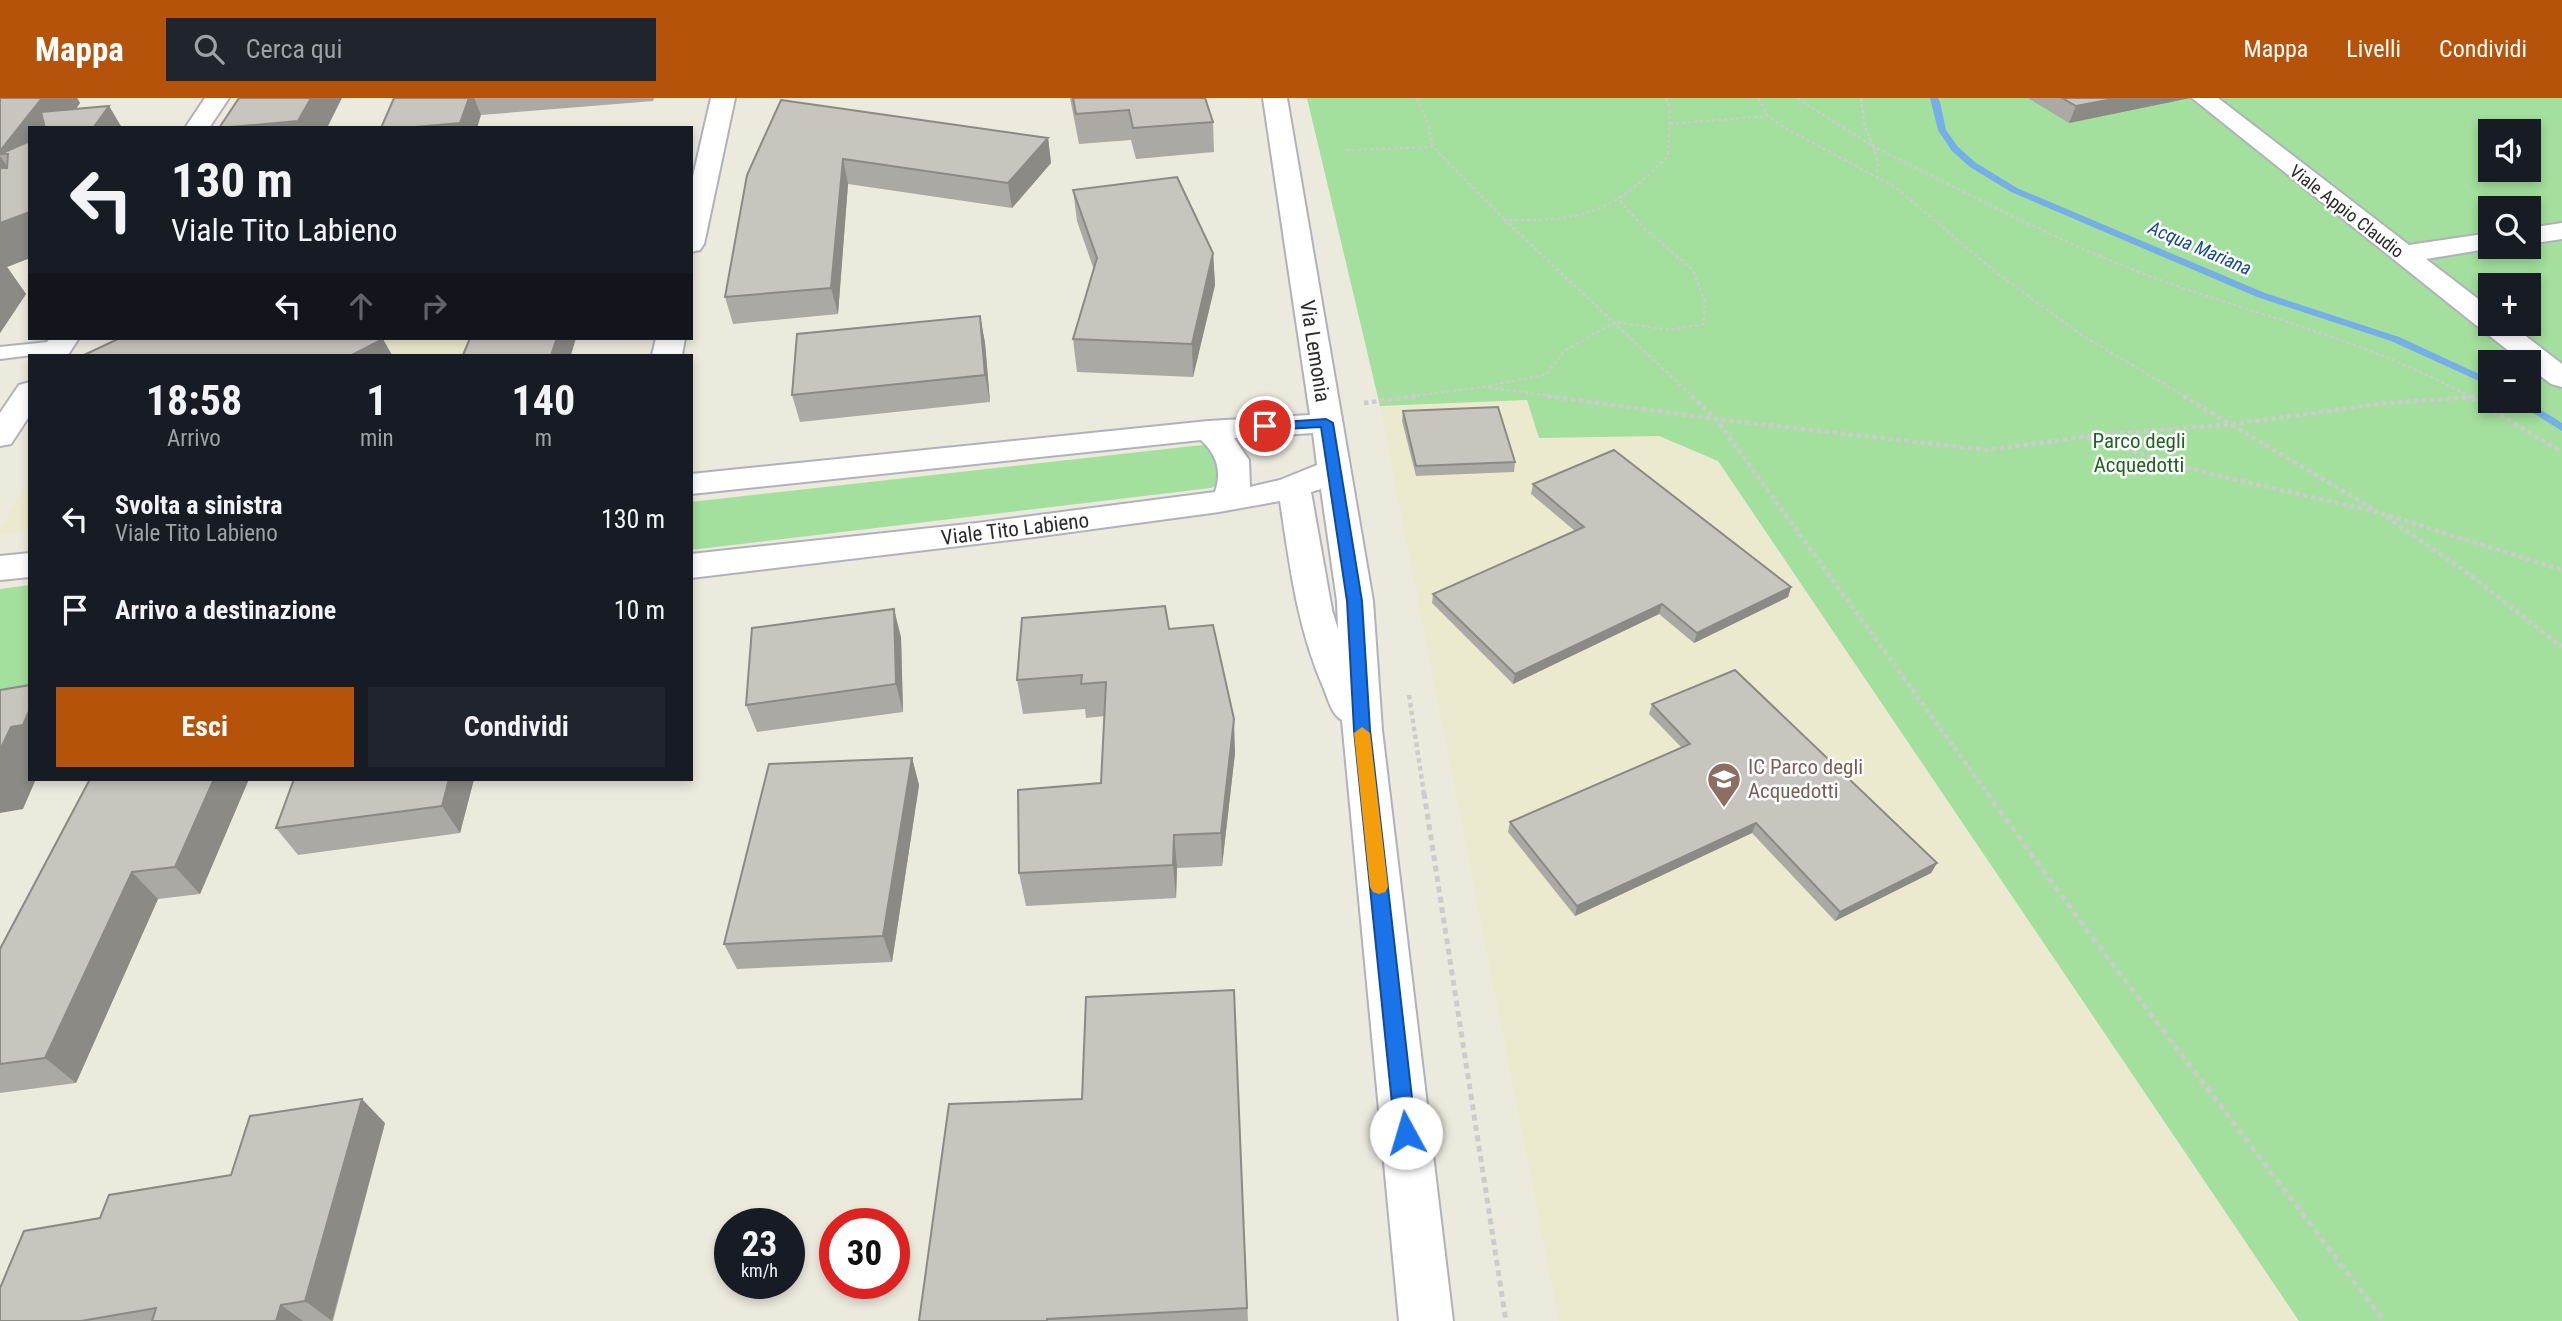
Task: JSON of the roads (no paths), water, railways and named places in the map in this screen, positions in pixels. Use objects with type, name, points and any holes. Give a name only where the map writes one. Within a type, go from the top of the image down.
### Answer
[{"type":"street","points":[[198,126],[217,98]]},
{"type":"street","points":[[693,235],[723,98]]},
{"type":"street","name":"Via Lemonia","points":[[1275,98],[1355,601],[1362,730],[1426,1321]]},
{"type":"street","name":"Viale Appio Claudio","points":[[2204,98],[2478,313]]},
{"type":"street","points":[[2541,234],[2562,231]]},
{"type":"street","points":[[2403,254],[2478,243]]},
{"type":"street","name":"Viale Appio Claudio","points":[[2508,336],[2562,378]]},
{"type":"street","points":[[0,437],[28,394]]},
{"type":"street","points":[[693,484],[1208,430],[1326,423]]},
{"type":"street","points":[[1208,430],[1234,457],[1236,474],[1229,499]]},
{"type":"street","name":"Viale Tito Labieno","points":[[693,566],[1023,528],[1229,499],[1294,487],[1334,470]]},
{"type":"street","name":"Via Lemonia","points":[[1294,487],[1314,610],[1329,659],[1362,730]]},
{"type":"street","points":[[0,569],[28,565]]},
{"type":"lane","points":[[0,353],[59,347]]},
{"type":"waterway","name":"Acqua Mariana","points":[[1934,98],[1942,130],[1955,149],[1973,165],[2014,190],[2261,295],[2395,339],[2478,377]]},
{"type":"waterway","name":"Acqua Mariana","points":[[2539,413],[2562,428]]},
{"type":"place","name":"IC Parco degli Acquedotti","points":[[1724,809]]},
{"type":"park label","name":"Parco degli Acquedotti","points":[[2139,453]]}]
